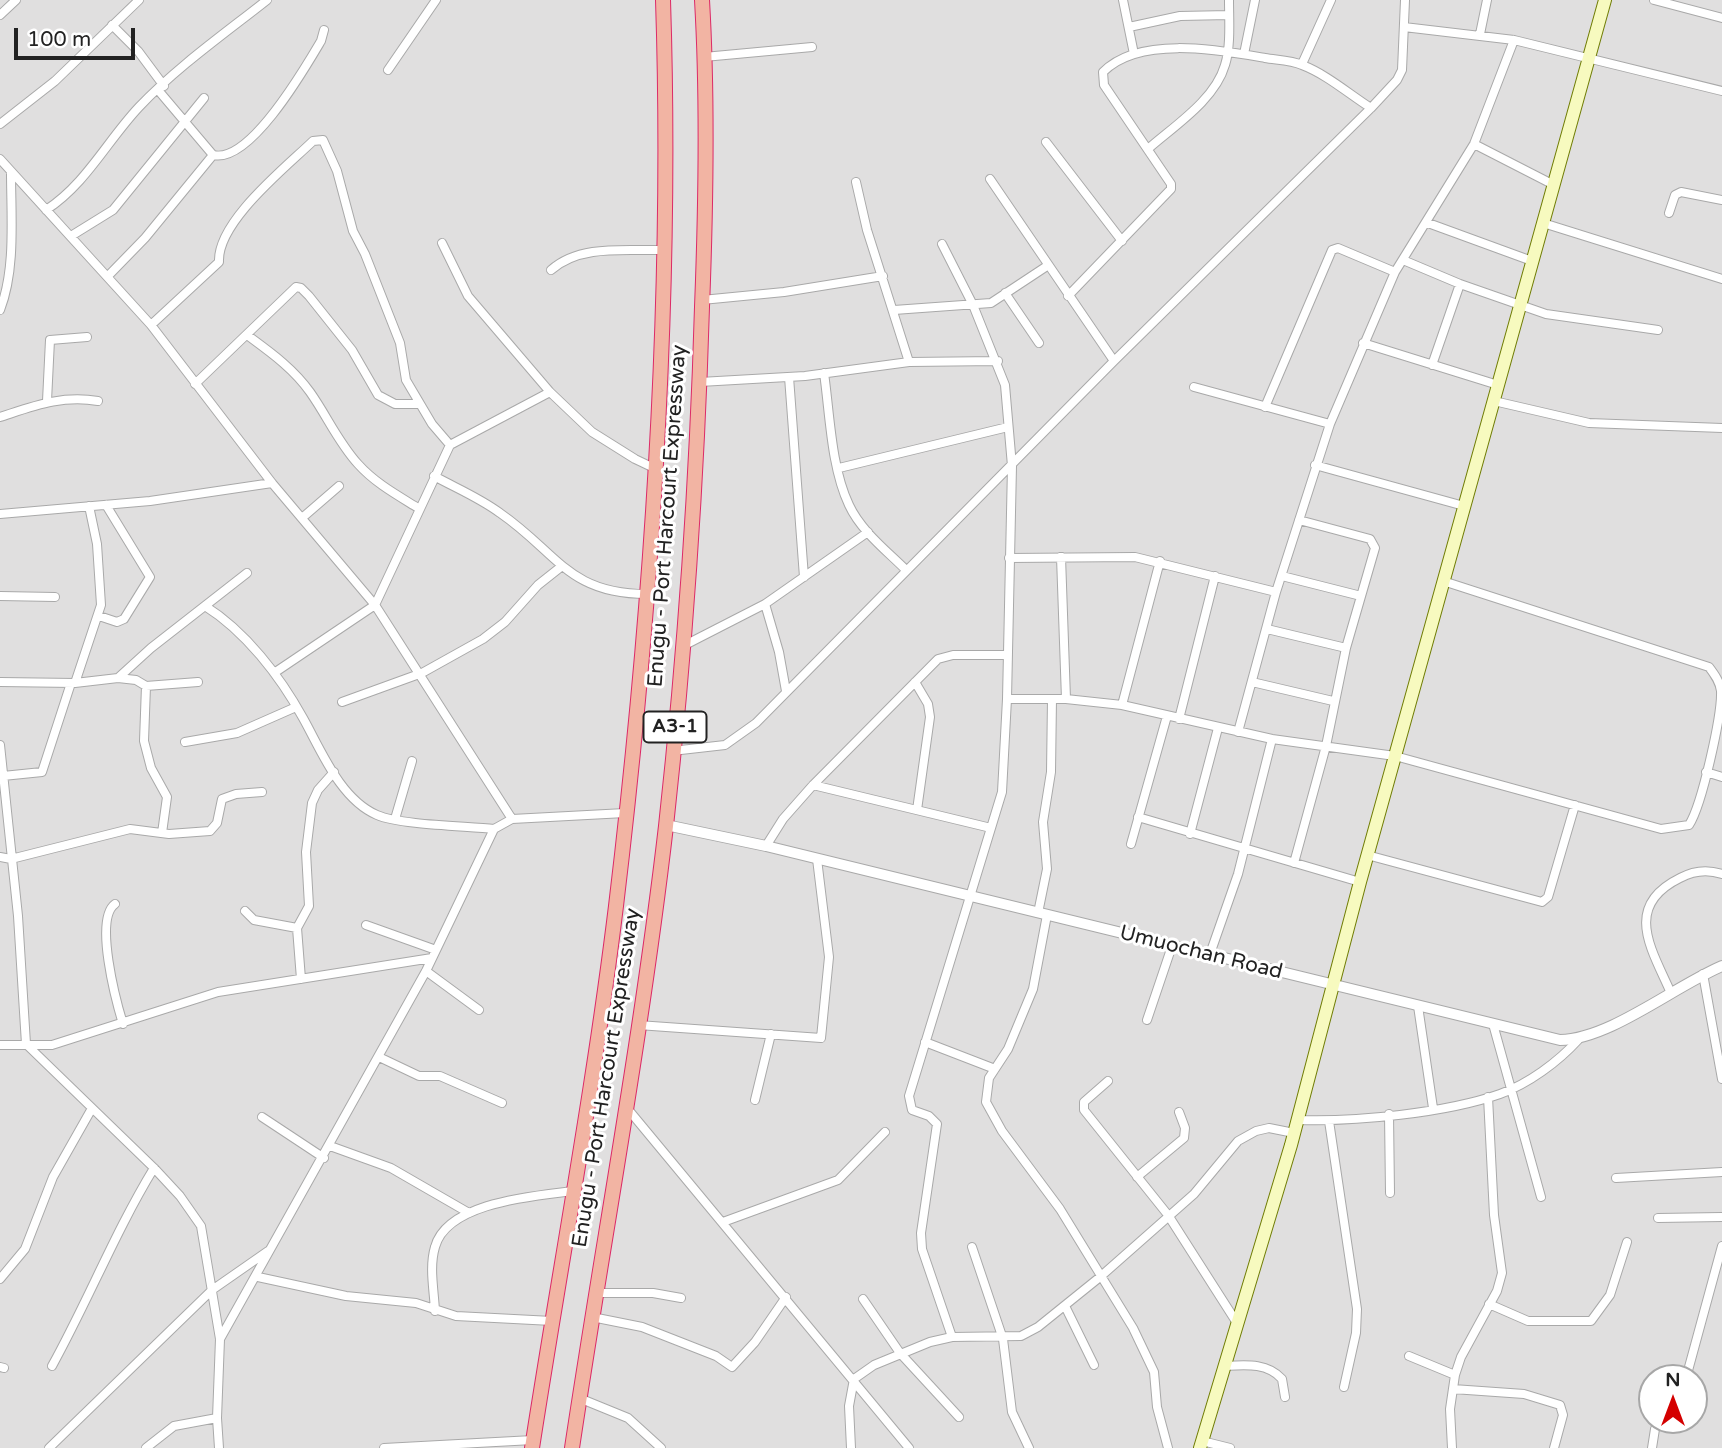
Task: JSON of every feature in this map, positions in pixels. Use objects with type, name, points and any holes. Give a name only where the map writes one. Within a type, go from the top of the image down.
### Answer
[{"type":"highway","name":"Enugu - Port Harcourt Expressway","points":[[533,1444],[616,906],[647,594],[656,469],[663,250],[663,0]]},
{"type":"highway","name":"Enugu - Port Harcourt Expressway","points":[[572,1448],[638,1025],[666,825],[683,646],[700,382],[704,57],[702,0]]},
{"type":"main road","points":[[1201,1444],[1296,1126],[1367,855],[1605,0]]},
{"type":"street","points":[[0,15],[16,0]]},
{"type":"street","points":[[0,124],[55,81],[139,0]]},
{"type":"street","points":[[46,210],[64,198],[130,118],[161,88],[267,0]]},
{"type":"street","points":[[388,69],[436,0]]},
{"type":"street","points":[[1123,0],[1134,54]]},
{"type":"street","points":[[1148,149],[1202,101],[1222,73],[1227,51],[1229,0]]},
{"type":"street","points":[[1244,54],[1255,0]]},
{"type":"street","points":[[1302,64],[1331,0]]},
{"type":"street","points":[[672,751],[726,745],[756,723],[1114,361],[1371,108],[1402,70],[1405,0]]},
{"type":"street","points":[[1480,34],[1487,0]]},
{"type":"street","points":[[1654,0],[1722,18]]},
{"type":"street","points":[[1129,27],[1180,16],[1229,15]]},
{"type":"street","points":[[112,25],[138,51],[161,88],[213,155],[219,157],[233,151],[275,114],[321,41],[324,30]]},
{"type":"street","points":[[1404,27],[1514,40],[1721,90],[1722,80]]},
{"type":"street","points":[[1238,732],[1276,592],[1330,424],[1395,272],[1428,223],[1474,144],[1514,40]]},
{"type":"street","points":[[704,57],[812,47]]},
{"type":"street","points":[[1068,296],[1171,189],[1171,184],[1102,78],[1108,67],[1134,54],[1178,48],[1227,51],[1302,64],[1371,108]]},
{"type":"street","points":[[71,236],[113,210],[185,118],[204,98]]},
{"type":"street","points":[[151,325],[219,262],[218,251],[223,239],[261,191],[313,141],[323,140],[337,171],[353,231],[365,254],[400,343],[406,380],[432,424],[450,445]]},
{"type":"street","points":[[1046,142],[1122,241]]},
{"type":"street","points":[[1474,144],[1553,185]]},
{"type":"street","points":[[108,276],[145,238],[213,155]]},
{"type":"street","points":[[0,159],[151,325],[272,483],[375,605],[422,673],[512,818]]},
{"type":"street","points":[[0,310],[5,297],[11,227],[11,172]]},
{"type":"street","points":[[990,179],[1114,361]]},
{"type":"street","points":[[856,182],[909,362]]},
{"type":"street","points":[[1669,213],[1675,195],[1681,192],[1722,200]]},
{"type":"street","points":[[1428,223],[1532,261]]},
{"type":"street","points":[[1543,223],[1722,279]]},
{"type":"street","points":[[442,243],[468,296],[550,392],[592,432],[656,469]]},
{"type":"street","points":[[942,244],[998,361],[1005,386],[1012,466],[1007,699],[1002,792],[909,1096],[912,1110],[934,1119],[938,1129],[921,1233],[922,1248],[952,1337]]},
{"type":"street","points":[[1265,407],[1332,250],[1339,248],[1395,272]]},
{"type":"street","points":[[551,270],[562,260],[587,252],[663,250]]},
{"type":"street","points":[[1403,260],[1460,284],[1561,317],[1658,330]]},
{"type":"street","points":[[894,310],[991,303],[1047,266]]},
{"type":"street","points":[[702,300],[784,292],[883,276]]},
{"type":"street","points":[[1432,365],[1460,284]]},
{"type":"street","points":[[195,384],[291,289],[301,288],[352,350],[384,401],[420,404]]},
{"type":"street","points":[[1005,293],[1039,343]]},
{"type":"street","points":[[247,334],[290,368],[311,393],[333,432],[358,463],[376,481],[418,508]]},
{"type":"street","points":[[47,401],[49,341],[87,337]]},
{"type":"street","points":[[1363,344],[1498,385]]},
{"type":"street","points":[[700,382],[789,377],[909,362],[998,361]]},
{"type":"street","points":[[824,373],[839,468],[849,506],[868,532],[906,570]]},
{"type":"street","points":[[789,377],[804,577]]},
{"type":"street","points":[[1194,387],[1330,424]]},
{"type":"street","points":[[274,673],[375,605],[387,584],[418,508],[450,445],[550,392]]},
{"type":"street","points":[[0,417],[47,401],[70,397],[98,401]]},
{"type":"street","points":[[1494,401],[1590,423],[1722,428]]},
{"type":"street","points":[[839,468],[1008,427]]},
{"type":"street","points":[[1315,465],[1464,506]]},
{"type":"street","points":[[434,476],[498,511],[562,566],[603,591],[647,594]]},
{"type":"street","points":[[0,514],[106,505],[272,483]]},
{"type":"street","points":[[302,518],[339,486]]},
{"type":"street","points":[[99,616],[117,622],[124,619],[150,577],[106,505]]},
{"type":"street","points":[[3,776],[42,772],[99,616],[102,594],[89,506]]},
{"type":"street","points":[[1294,863],[1326,746],[1333,701],[1346,648],[1374,554],[1374,542],[1298,520]]},
{"type":"street","points":[[683,646],[765,604],[868,532]]},
{"type":"street","points":[[1009,558],[1114,556],[1160,561],[1276,592]]},
{"type":"street","points":[[1061,557],[1066,699]]},
{"type":"street","points":[[1122,705],[1160,561]]},
{"type":"street","points":[[342,702],[422,673],[483,639],[505,622],[538,585],[562,566]]},
{"type":"street","points":[[118,678],[247,573]]},
{"type":"street","points":[[1179,719],[1215,576]]},
{"type":"street","points":[[1282,576],[1361,596]]},
{"type":"street","points":[[1007,699],[1066,699],[1122,705],[1272,739],[1395,756],[1661,829],[1683,828],[1695,816],[1721,699],[1719,683],[1709,667],[1443,581]]},
{"type":"street","points":[[0,596],[55,597]]},
{"type":"street","points":[[765,604],[779,652],[786,691]]},
{"type":"street","points":[[205,606],[233,629],[274,673],[334,772],[366,808],[376,814],[395,819],[494,828],[512,818],[625,813]]},
{"type":"street","points":[[1267,629],[1346,648]]},
{"type":"street","points":[[766,846],[783,819],[813,785],[915,682],[945,656],[1007,655]]},
{"type":"street","points":[[133,664],[136,680]]},
{"type":"street","points":[[0,682],[73,683],[118,678],[136,680],[146,686],[198,682]]},
{"type":"street","points":[[915,682],[929,704],[930,717],[917,810]]},
{"type":"street","points":[[1252,682],[1333,701]]},
{"type":"street","points":[[146,686],[144,741],[151,768],[167,796],[162,833]]},
{"type":"street","points":[[1052,699],[1051,772],[1043,822],[1047,869],[1033,989],[1008,1049],[989,1078],[986,1102],[1002,1131],[1060,1209],[1133,1328],[1153,1368],[1157,1408],[1168,1448]]},
{"type":"street","points":[[185,742],[237,733],[296,707]]},
{"type":"street","points":[[1131,844],[1167,716]]},
{"type":"street","points":[[1191,834],[1218,728]]},
{"type":"street","points":[[1210,954],[1245,850],[1272,739]]},
{"type":"street","points":[[0,745],[4,824],[11,859],[26,1044],[91,1110],[154,1168],[180,1196],[201,1226],[220,1339],[217,1418],[219,1448]]},
{"type":"street","points":[[395,819],[411,761]]},
{"type":"street","points":[[302,979],[297,928],[309,906],[306,852],[312,803],[318,790],[334,772]]},
{"type":"street","points":[[1706,772],[1722,777]]},
{"type":"street","points":[[813,785],[990,828]]},
{"type":"street","points":[[0,857],[11,859],[130,828],[162,833],[210,831],[217,823],[222,799],[236,794],[262,792]]},
{"type":"street","points":[[1367,855],[1542,902],[1548,897],[1575,805]]},
{"type":"street","points":[[1138,817],[1360,882]]},
{"type":"street","name":"Umuochan Road","points":[[666,825],[766,846],[1560,1040],[1578,1040],[1597,1034],[1670,991],[1722,966]]},
{"type":"street","points":[[220,1339],[258,1277],[268,1251],[324,1158],[426,971],[494,828]]},
{"type":"street","points":[[638,1025],[821,1038],[829,957],[817,859]]},
{"type":"street","points":[[1670,991],[1648,940],[1645,917],[1648,907],[1657,892],[1689,874],[1704,871],[1722,874]]},
{"type":"street","points":[[115,904],[107,915],[109,971],[122,1024]]},
{"type":"street","points":[[245,911],[254,920],[297,928]]},
{"type":"street","points":[[366,925],[434,954]]},
{"type":"street","points":[[1147,1020],[1172,946]]},
{"type":"street","points":[[1,1046],[52,1045],[218,992],[434,954]]},
{"type":"street","points":[[426,971],[480,1010]]},
{"type":"street","points":[[1703,974],[1722,1079]]},
{"type":"street","points":[[1418,1006],[1433,1108]]},
{"type":"street","points":[[1493,1024],[1541,1197]]},
{"type":"street","points":[[755,1100],[771,1034]]},
{"type":"street","points":[[854,1379],[900,1353],[952,1337],[1003,1339],[1021,1336],[1100,1278],[1194,1194],[1238,1141],[1269,1128],[1433,1108],[1488,1097],[1511,1089],[1557,1061],[1578,1040]]},
{"type":"street","points":[[925,1042],[995,1069]]},
{"type":"street","points":[[379,1057],[419,1076],[440,1076],[502,1103]]},
{"type":"street","points":[[1108,1081],[1084,1102],[1084,1110],[1168,1215],[1237,1323]]},
{"type":"street","points":[[1452,1448],[1455,1375],[1502,1273],[1494,1215],[1488,1097]]},
{"type":"street","points":[[625,1105],[909,1448]]},
{"type":"street","points":[[0,1279],[25,1249],[53,1177],[91,1110]]},
{"type":"street","points":[[1137,1177],[1184,1138],[1185,1128],[1179,1112]]},
{"type":"street","points":[[1389,1114],[1390,1193]]},
{"type":"street","points":[[262,1117],[324,1158]]},
{"type":"street","points":[[1329,1121],[1357,1309],[1356,1333],[1344,1387]]},
{"type":"street","points":[[723,1222],[838,1180],[885,1132]]},
{"type":"street","points":[[330,1146],[390,1168],[469,1213]]},
{"type":"street","points":[[52,1366],[79,1318],[130,1207],[154,1168]]},
{"type":"street","points":[[1616,1178],[1722,1172]]},
{"type":"street","points":[[435,1311],[432,1271],[435,1247],[445,1228],[469,1213],[515,1199],[573,1191]]},
{"type":"street","points":[[1658,1218],[1722,1217]]},
{"type":"street","points":[[1489,1304],[1528,1321],[1591,1321],[1610,1294],[1627,1242]]},
{"type":"street","points":[[1690,1364],[1722,1246]]},
{"type":"street","points":[[972,1247],[1003,1339],[1013,1412],[1029,1448]]},
{"type":"street","points":[[50,1448],[212,1290],[268,1251]]},
{"type":"street","points":[[258,1277],[346,1296],[415,1303],[456,1316],[552,1321]]},
{"type":"street","points":[[596,1293],[653,1293],[681,1298]]},
{"type":"street","points":[[592,1317],[642,1327],[716,1356],[732,1367],[754,1342],[786,1297]]},
{"type":"street","points":[[863,1299],[900,1353],[959,1417]]},
{"type":"street","points":[[1065,1306],[1094,1365]]},
{"type":"street","points":[[1409,1356],[1455,1375]]},
{"type":"street","points":[[1224,1366],[1256,1366],[1271,1371],[1282,1379],[1285,1398]]},
{"type":"street","points":[[851,1448],[849,1406],[854,1379]]},
{"type":"street","points":[[1453,1389],[1524,1394],[1560,1405],[1563,1415],[1555,1448]]},
{"type":"street","points":[[579,1398],[628,1418],[661,1448]]},
{"type":"street","points":[[146,1448],[174,1426],[217,1418]]},
{"type":"street","points":[[384,1448],[533,1444]]},
{"type":"street","points":[[1201,1444],[1230,1448]]},
{"type":"shaded area","points":[[0,0],[1722,0],[1722,1448],[0,1448]]}]
